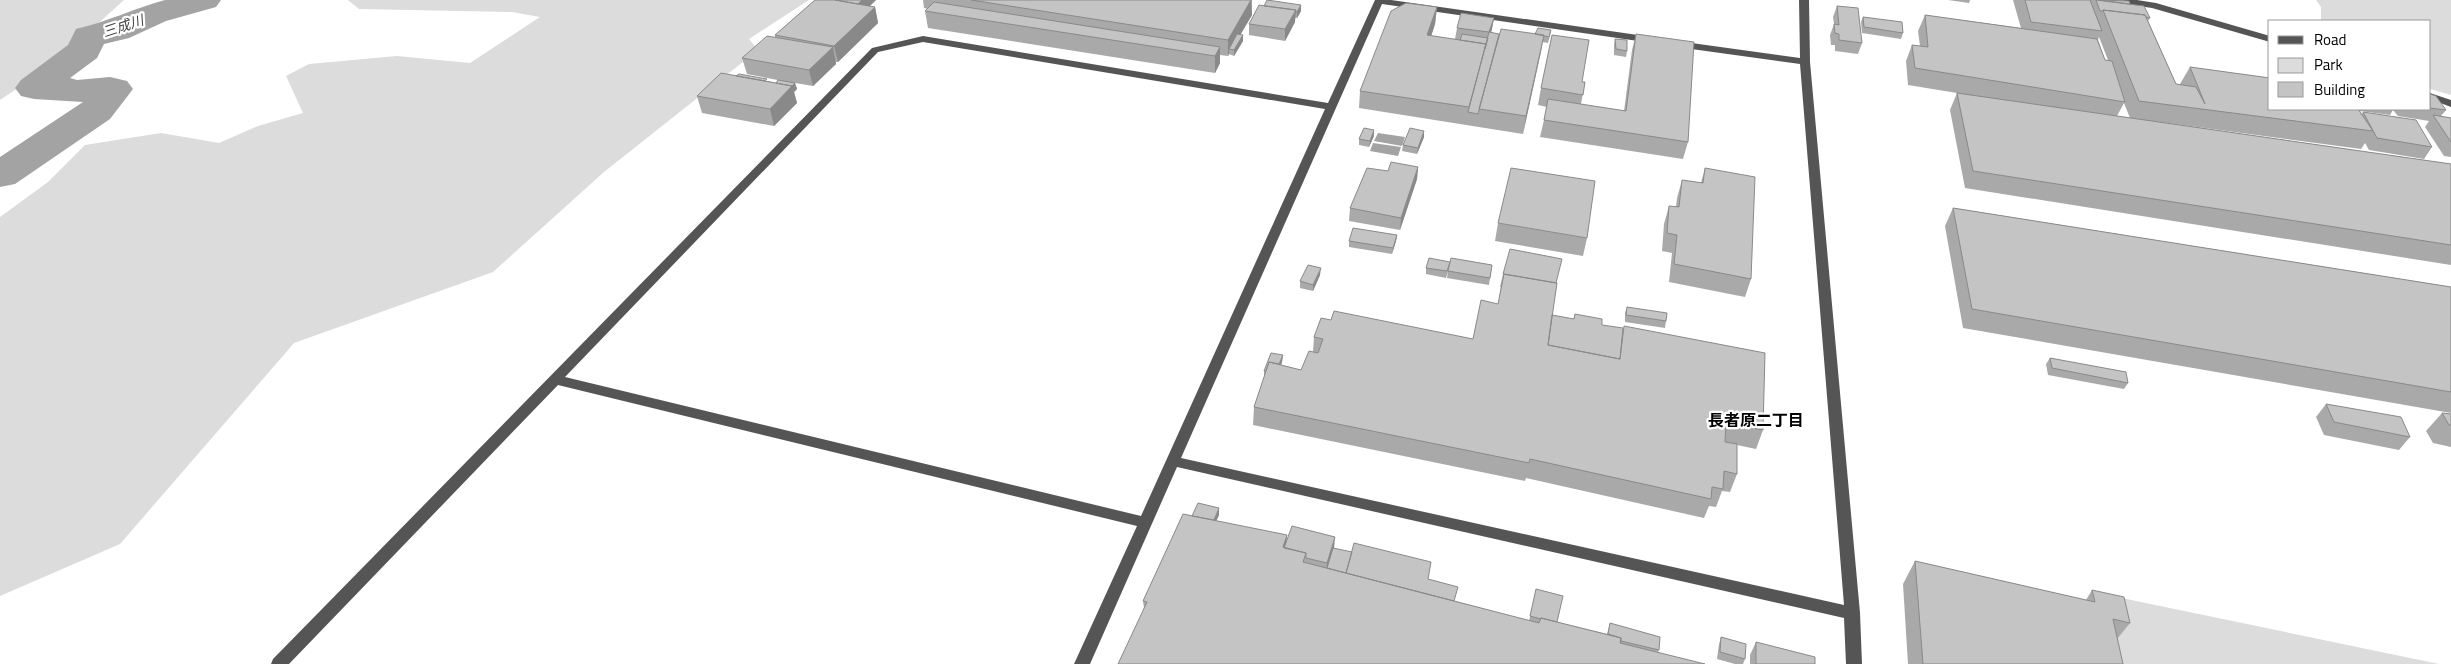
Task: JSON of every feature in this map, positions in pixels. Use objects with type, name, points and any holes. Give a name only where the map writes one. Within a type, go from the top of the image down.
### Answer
[{"type":"street","points":[[1804,0],[1805,62],[1852,613],[1854,664]]},
{"type":"street","points":[[2118,0],[2153,5],[2268,38]]},
{"type":"street","points":[[1082,664],[1378,1],[1805,62]]},
{"type":"street","points":[[279,664],[875,50],[923,39],[1331,108]]},
{"type":"street","points":[[2431,96],[2451,104]]},
{"type":"street","points":[[554,379],[1146,522]]},
{"type":"street","points":[[1174,461],[1852,613]]},
{"type":"green space","points":[[0,0],[124,0],[52,65],[0,100]]},
{"type":"green space","points":[[348,0],[809,0],[749,39],[758,50],[604,172],[493,272],[294,343],[120,544],[0,596],[0,217],[48,182],[85,145],[161,133],[219,143],[258,126],[303,113],[286,76],[309,64],[397,56],[470,63],[540,17],[512,12],[359,9]]},
{"type":"green space","points":[[2316,0],[2451,0],[2451,95],[2431,89],[2431,20],[2321,20],[2321,7]]},
{"type":"green space","points":[[2107,595],[2439,664],[2119,664]]},
{"type":"shaded area","points":[[1378,133],[1405,137],[1402,146],[1374,141]]},
{"type":"shaded area","points":[[1373,143],[1401,147],[1398,156],[1370,151]]},
{"type":"building","points":[[815,0],[835,0],[875,7],[834,46],[775,35]]},
{"type":"building","points":[[835,0],[862,0],[858,4]]},
{"type":"building","points":[[971,0],[1251,0],[1228,40]]},
{"type":"building","points":[[1267,0],[1301,5],[1297,12],[1295,12],[1296,10],[1264,6]]},
{"type":"building","points":[[2025,0],[2090,0],[2102,31],[2031,22]]},
{"type":"building","points":[[2096,0],[2144,6],[2150,18],[2145,15],[2100,11]]},
{"type":"building","points":[[2099,0],[2129,1],[2130,4]]},
{"type":"building","points":[[934,2],[1220,47],[1215,56],[925,11]]},
{"type":"building","points":[[1406,3],[1437,7],[1427,35],[1486,44],[1469,107],[1360,91],[1391,11]]},
{"type":"building","points":[[1259,5],[1296,10],[1285,29],[1249,24]]},
{"type":"building","points":[[1837,6],[1858,8],[1862,43],[1839,40],[1839,34],[1835,33],[1834,24],[1839,25]]},
{"type":"building","points":[[2103,10],[2145,15],[2176,84],[2196,87],[2205,104],[2190,67],[2268,78],[2268,110],[2359,110],[2373,131],[2139,101]]},
{"type":"building","points":[[1461,13],[1494,18],[1489,32],[1457,28]]},
{"type":"building","points":[[1925,15],[2097,39],[2105,60],[2112,61],[2125,102],[1915,68],[1912,45],[1928,47]]},
{"type":"building","points":[[1863,17],[1902,22],[1903,33],[1864,27]]},
{"type":"building","points":[[1538,28],[1551,30],[1549,37],[1535,34]]},
{"type":"building","points":[[1501,29],[1544,35],[1526,116],[1479,109]]},
{"type":"building","points":[[1489,32],[1499,34],[1478,114],[1468,112]]},
{"type":"building","points":[[1237,34],[1243,35],[1234,50],[1229,49]]},
{"type":"building","points":[[1462,34],[1488,38],[1485,49],[1486,44],[1460,40]]},
{"type":"building","points":[[1636,34],[1694,42],[1688,142],[1544,120],[1548,99],[1626,111]]},
{"type":"building","points":[[1552,35],[1589,40],[1582,82],[1585,82],[1583,95],[1541,88]]},
{"type":"building","points":[[767,36],[833,47],[809,70],[742,58]]},
{"type":"building","points":[[1615,39],[1627,40],[1627,51],[1616,49]]},
{"type":"building","points":[[721,73],[792,86],[770,109],[697,96]]},
{"type":"building","points":[[739,74],[767,79],[765,81],[736,76]]},
{"type":"building","points":[[778,80],[795,83],[792,86],[776,83]]},
{"type":"building","points":[[1957,93],[2451,164],[2451,245],[1973,171]]},
{"type":"building","points":[[2431,94],[2436,96],[2446,110],[2431,108]]},
{"type":"building","points":[[2363,112],[2416,120],[2432,147],[2377,138]]},
{"type":"building","points":[[2433,115],[2451,118],[2451,142]]},
{"type":"building","points":[[1364,128],[1374,130],[1370,141],[1359,139]]},
{"type":"building","points":[[1410,128],[1424,131],[1418,148],[1403,145]]},
{"type":"building","points":[[1391,162],[1418,167],[1401,218],[1350,208],[1367,168],[1388,171]]},
{"type":"building","points":[[1511,168],[1595,181],[1587,238],[1498,223]]},
{"type":"building","points":[[1705,168],[1755,177],[1751,279],[1674,264],[1677,235],[1667,233],[1669,206],[1679,207],[1682,180],[1703,183]]},
{"type":"building","points":[[1953,208],[2451,287],[2451,392],[1972,309]]},
{"type":"building","points":[[1353,228],[1397,235],[1393,248],[1349,241]]},
{"type":"building","points":[[1510,249],[1562,259],[1556,283],[1503,274]]},
{"type":"building","points":[[1429,258],[1450,262],[1447,271],[1426,268]]},
{"type":"building","points":[[1451,258],[1492,265],[1490,278],[1448,271]]},
{"type":"building","points":[[1308,265],[1321,268],[1313,285],[1300,281]]},
{"type":"building","points":[[1504,274],[1557,283],[1548,345],[1620,359],[1624,326],[1765,353],[1763,430],[1716,421],[1716,423],[1726,425],[1725,442],[1737,444],[1737,474],[1724,471],[1723,489],[1712,487],[1711,499],[1530,459],[1529,463],[1254,407],[1269,362],[1301,370],[1309,351],[1318,353],[1323,339],[1314,337],[1321,318],[1331,320],[1334,311],[1473,339],[1481,300],[1498,304]]},
{"type":"building","points":[[1627,307],[1667,313],[1666,321],[1626,315]]},
{"type":"building","points":[[1575,314],[1602,319],[1602,325],[1623,328],[1620,359],[1548,345],[1552,315],[1574,319]]},
{"type":"building","points":[[1271,353],[1283,355],[1279,364],[1269,362],[1266,371],[1264,371]]},
{"type":"building","points":[[2050,358],[2126,372],[2128,383],[2052,368]]},
{"type":"building","points":[[2326,404],[2401,417],[2410,437],[2334,422]]},
{"type":"building","points":[[2442,413],[2451,414],[2451,425],[2449,425]]},
{"type":"building","points":[[1198,503],[1219,508],[1214,520],[1192,516]]},
{"type":"building","points":[[1183,514],[1287,535],[1283,547],[1306,553],[1303,562],[1539,623],[1541,618],[1621,638],[1620,643],[1705,664],[1118,664],[1147,602],[1143,601]]},
{"type":"building","points":[[1292,526],[1335,537],[1327,563],[1306,558],[1306,553],[1284,548]]},
{"type":"building","points":[[1354,543],[1431,562],[1428,579],[1458,587],[1454,601],[1346,573]]},
{"type":"building","points":[[1333,548],[1352,552],[1346,573],[1327,568]]},
{"type":"building","points":[[1915,561],[2095,602],[2092,590],[2124,597],[2130,623],[2113,619],[2123,664],[1923,664]]},
{"type":"building","points":[[1536,589],[1563,596],[1557,622],[1530,616]]},
{"type":"building","points":[[1610,623],[1660,637],[1659,650],[1621,641],[1621,638],[1608,634]]},
{"type":"building","points":[[1721,637],[1746,644],[1745,659],[1720,652]]},
{"type":"building","points":[[1756,642],[1815,657],[1815,664],[1756,664]]},
{"type":"waterway","name":"三成川","points":[[67,89],[34,88],[84,50],[89,37],[116,30],[154,14],[204,0]]},
{"type":"waterway","name":"三成川","points":[[0,175],[96,111],[114,89],[79,91]]},
{"type":"district","name":"長者原二丁目","points":[[1756,420]]}]
